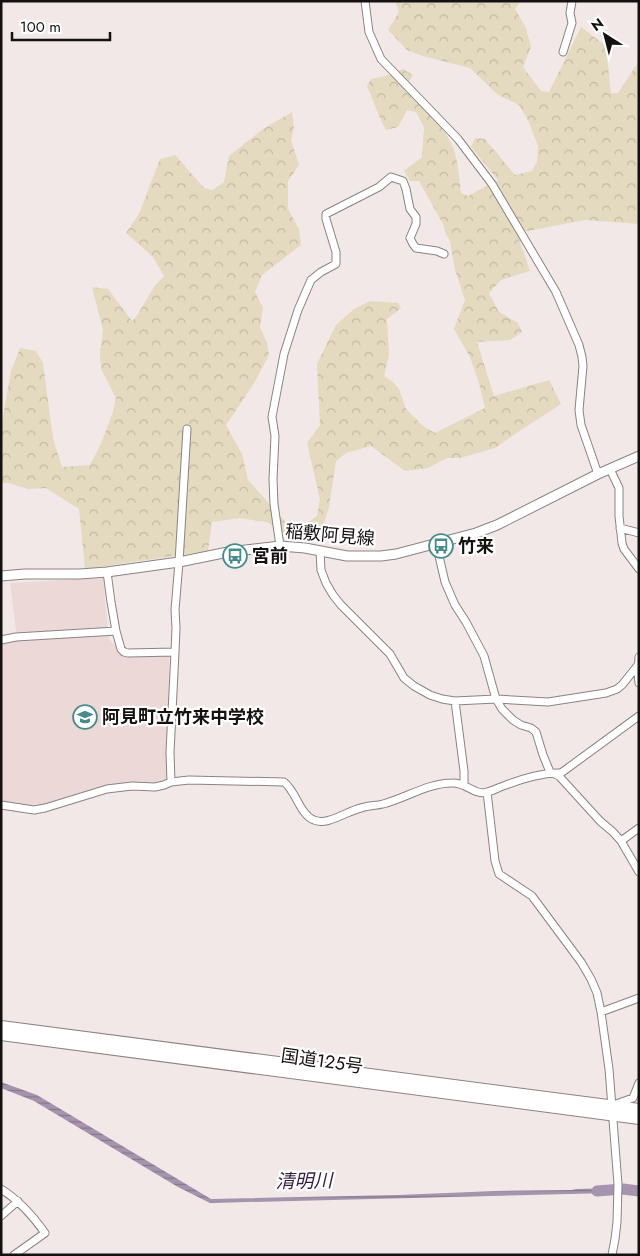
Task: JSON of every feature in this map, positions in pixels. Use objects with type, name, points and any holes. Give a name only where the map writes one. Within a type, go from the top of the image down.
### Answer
[{"type":"highway","name":"国道125号","points":[[1,1026],[613,1111],[639,1119]]},
{"type":"highway","name":"国道125号","points":[[1,1034],[613,1111],[639,1109]]},
{"type":"main road","name":"稲敷阿見線","points":[[1,576],[107,572],[179,562],[228,552],[280,546],[306,548],[347,556],[396,554],[476,533],[497,525],[598,474],[639,456]]},
{"type":"street","points":[[365,1],[369,32],[381,59],[458,139],[492,184],[556,292],[579,345],[582,357],[583,366],[579,410],[581,425],[598,474]]},
{"type":"street","points":[[563,52],[572,23],[570,13],[572,1]]},
{"type":"street","points":[[280,546],[274,504],[275,436],[272,417],[284,354],[298,310],[311,280],[336,264],[336,252],[326,214],[379,187],[391,177],[403,181],[410,209],[416,217],[416,224],[410,238],[413,244],[416,248],[444,254]]},
{"type":"street","points":[[171,782],[170,752],[176,628],[174,610],[179,562],[187,428]]},
{"type":"street","points":[[610,469],[619,488],[622,543],[624,549],[639,569]]},
{"type":"street","points":[[620,528],[639,533]]},
{"type":"street","points":[[436,543],[445,582],[454,605],[466,622],[484,656],[496,699],[502,709],[513,720],[536,732],[550,772],[559,776],[600,821],[613,832],[621,841],[639,872]]},
{"type":"street","points":[[320,551],[321,570],[333,595],[390,654],[404,678],[430,696],[442,700],[455,701],[496,699],[548,702],[606,693],[622,685],[638,661]]},
{"type":"street","points":[[107,572],[116,631],[121,649],[128,653],[174,652]]},
{"type":"street","points":[[1,640],[16,637],[116,631]]},
{"type":"street","points":[[638,661],[639,683]]},
{"type":"street","points":[[455,701],[464,784]]},
{"type":"street","points":[[1,805],[34,810],[107,789],[132,786],[155,787],[171,782],[189,780],[284,782],[289,786],[311,819],[323,822],[438,784],[454,782],[464,784],[478,793],[487,792],[550,772],[561,773],[639,716]]},
{"type":"street","points":[[487,792],[495,861],[499,874],[532,896],[581,962],[592,979],[597,993],[609,1070],[618,1188],[615,1239],[612,1255]]},
{"type":"street","points":[[621,841],[639,828]]},
{"type":"street","points":[[601,1012],[639,998]]},
{"type":"street","points":[[613,1111],[633,1098],[639,1083]]},
{"type":"street","points":[[1,1189],[18,1201],[34,1217],[45,1233],[14,1255]]},
{"type":"street","points":[[1,1216],[18,1201]]},
{"type":"shaded area","name":"阿見町立竹来中学校","points":[[103,578],[109,639],[124,655],[169,656],[168,777],[161,783],[112,785],[46,804],[25,805],[1,801],[1,642],[17,639],[10,583]]},
{"type":"shaded area","points":[[1,1082],[37,1095],[211,1199],[612,1188],[612,1193],[210,1203],[178,1187],[34,1101],[1,1088]]},
{"type":"green space","points":[[395,1],[521,1],[515,9],[526,28],[531,47],[523,67],[541,91],[549,92],[581,27],[606,46],[611,93],[618,93],[639,61],[639,224],[585,220],[517,233],[530,271],[501,280],[489,293],[499,312],[518,323],[522,332],[510,340],[477,342],[494,396],[549,380],[561,404],[495,448],[460,458],[447,458],[428,468],[405,471],[371,446],[346,453],[336,461],[329,507],[324,523],[313,536],[290,537],[267,522],[239,518],[212,522],[208,551],[85,569],[79,509],[46,488],[28,489],[9,483],[1,483],[1,428],[11,371],[20,348],[36,351],[43,363],[53,439],[62,467],[90,465],[100,446],[113,412],[116,398],[101,369],[100,352],[103,330],[92,287],[108,289],[132,321],[154,287],[164,276],[153,257],[126,233],[139,214],[160,159],[175,155],[204,188],[212,190],[224,182],[229,156],[263,129],[292,112],[294,127],[291,140],[299,165],[288,181],[288,209],[299,229],[301,245],[262,275],[255,292],[263,308],[260,327],[267,343],[269,355],[253,385],[226,425],[242,454],[248,480],[284,520],[292,526],[305,524],[317,516],[320,499],[307,443],[320,425],[317,364],[336,325],[354,309],[370,301],[398,303],[401,308],[387,319],[389,355],[384,376],[399,389],[406,409],[423,426],[435,433],[485,408],[470,357],[454,329],[465,300],[455,270],[450,241],[443,224],[419,181],[410,181],[404,171],[422,157],[424,127],[416,112],[407,110],[398,127],[386,130],[367,86],[371,79],[386,76],[403,69],[413,75],[404,90],[430,115],[447,135],[455,154],[461,193],[468,196],[498,180],[471,147],[475,138],[485,139],[515,175],[532,171],[537,162],[538,146],[528,120],[519,105],[497,94],[470,68],[407,50],[388,30],[399,12]]},
{"type":"waterway","name":"清明川","points":[[597,1191],[623,1189],[639,1191]]},
{"type":"place","name":"竹来","points":[[441,546]]},
{"type":"place","name":"宮前","points":[[235,556]]},
{"type":"place","name":"阿見町立竹来中学校","points":[[85,717]]}]
